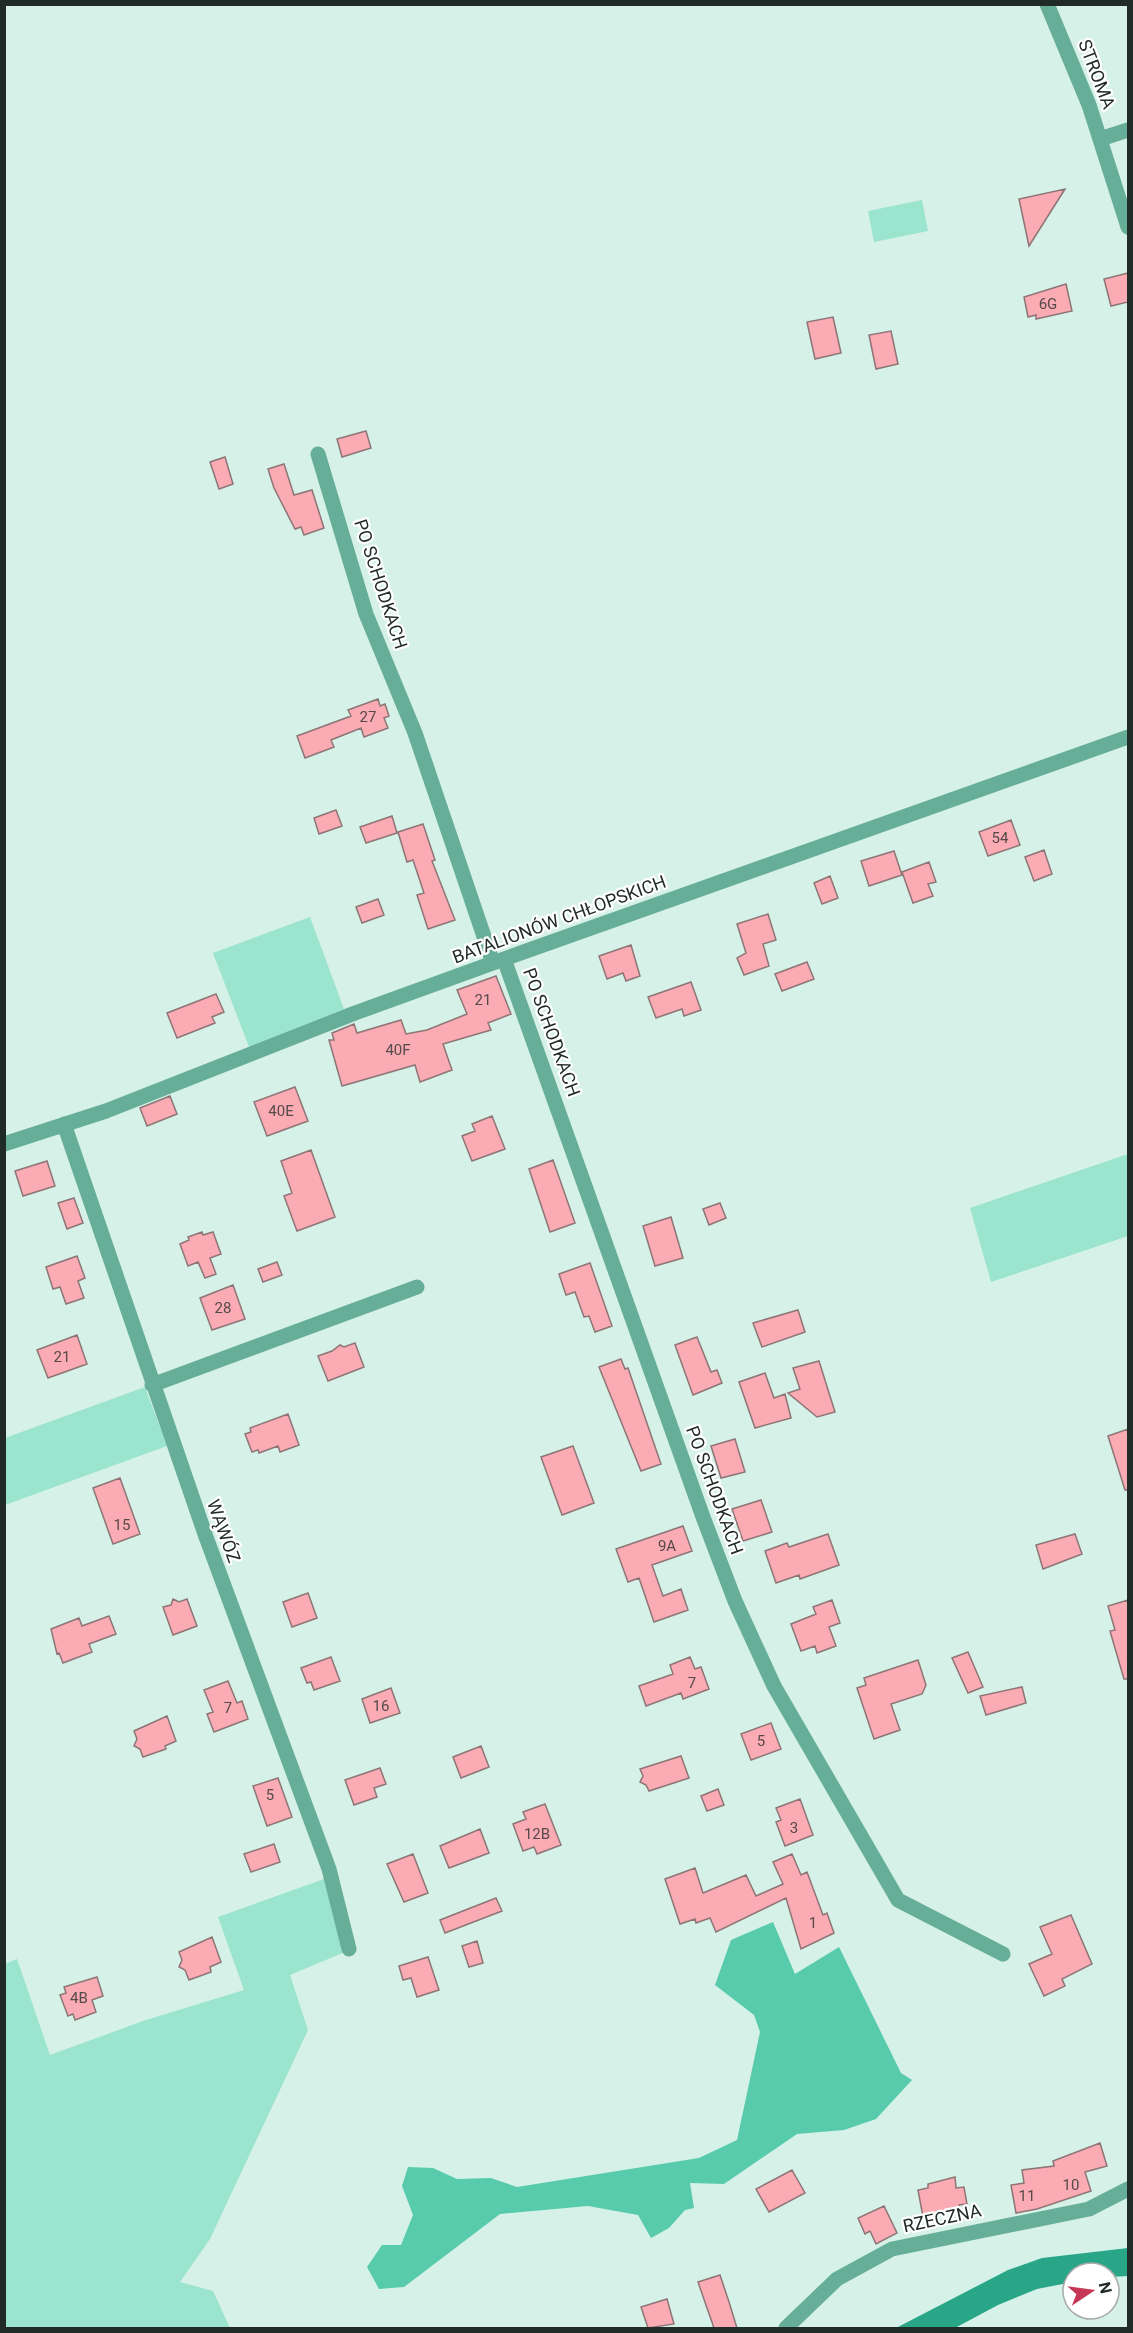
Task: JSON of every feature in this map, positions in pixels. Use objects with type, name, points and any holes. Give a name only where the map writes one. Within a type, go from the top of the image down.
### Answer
[{"type":"street","name":"STROMA","points":[[1047,4],[1070,56],[1128,227]]},
{"type":"street","points":[[1100,139],[1128,130]]},
{"type":"street","name":"PO SCHODKACH","points":[[318,454],[366,614],[415,733],[735,1601],[774,1686],[898,1900],[1003,1954]]},
{"type":"street","name":"BATALIONÓW CHŁOPSKICH","points":[[4,1144],[499,961],[1128,736]]},
{"type":"street","name":"WĄWÓZ","points":[[63,1124],[152,1385],[273,1722],[329,1869],[349,1949]]},
{"type":"street","points":[[152,1385],[417,1287]]},
{"type":"street","name":"RZECZNA","points":[[786,2328],[837,2279],[892,2249],[1089,2209],[1128,2189]]},
{"type":"shaded area","points":[[922,200],[928,231],[874,242],[868,211]]},
{"type":"shaded area","points":[[310,917],[344,1009],[249,1047],[213,953]]},
{"type":"shaded area","points":[[1128,1154],[1128,1236],[991,1282],[970,1208]]},
{"type":"shaded area","points":[[145,1387],[167,1446],[5,1505],[5,1438]]},
{"type":"shaded area","points":[[324,1879],[345,1952],[290,1975],[308,2030],[210,2239],[180,2282],[213,2291],[230,2328],[5,2328],[5,1964],[17,1959],[50,2055],[143,2021],[244,1990],[218,1917]]},
{"type":"shaded area","points":[[773,1922],[795,1974],[839,1947],[901,2073],[912,2080],[876,2119],[844,2130],[797,2134],[724,2184],[690,2183],[694,2208],[685,2210],[669,2228],[651,2238],[638,2215],[588,2206],[500,2214],[404,2287],[379,2289],[367,2267],[382,2245],[401,2245],[413,2215],[402,2186],[408,2167],[433,2168],[457,2179],[491,2178],[517,2187],[699,2158],[737,2140],[760,2032],[754,2015],[715,1985],[731,1940]]},
{"type":"shaded area","points":[[1128,2248],[1128,2276],[1121,2276],[1121,2261],[1061,2261],[1061,2284],[1037,2289],[998,2305],[955,2328],[896,2328],[1008,2270],[1042,2258]]},
{"type":"building","points":[[1065,189],[1029,246],[1019,199]]},
{"type":"building","points":[[1128,273],[1128,302],[1111,306],[1104,279]]},
{"type":"building","points":[[1066,284],[1072,311],[1036,319],[1036,315],[1028,317],[1024,297]]},
{"type":"building","points":[[833,317],[841,353],[815,359],[807,322]]},
{"type":"building","points":[[891,331],[898,364],[876,369],[869,335]]},
{"type":"building","points":[[366,431],[371,448],[342,457],[337,439]]},
{"type":"building","points":[[225,457],[233,484],[219,489],[210,462]]},
{"type":"building","points":[[284,464],[294,495],[312,490],[324,528],[304,535],[301,527],[295,529],[274,488],[268,469]]},
{"type":"building","points":[[378,699],[380,706],[385,704],[389,716],[384,718],[388,728],[364,737],[361,728],[331,740],[334,747],[305,758],[297,736],[351,716],[348,710]]},
{"type":"building","points":[[336,810],[342,826],[319,834],[314,818]]},
{"type":"building","points":[[392,816],[397,833],[366,843],[360,827]]},
{"type":"building","points":[[1011,820],[1020,845],[988,856],[979,832]]},
{"type":"building","points":[[423,824],[435,860],[432,861],[455,920],[428,929],[417,895],[424,893],[413,860],[407,862],[398,832]]},
{"type":"building","points":[[1044,850],[1052,874],[1034,881],[1025,857]]},
{"type":"building","points":[[894,851],[902,875],[869,886],[861,861]]},
{"type":"building","points":[[929,862],[936,882],[928,884],[933,896],[913,903],[902,872]]},
{"type":"building","points":[[830,876],[838,898],[822,904],[814,883]]},
{"type":"building","points":[[378,899],[384,915],[362,923],[356,907]]},
{"type":"building","points":[[768,914],[776,940],[763,944],[769,966],[744,975],[737,958],[746,953],[737,924]]},
{"type":"building","points":[[631,945],[640,976],[626,981],[623,973],[607,979],[599,956]]},
{"type":"building","points":[[807,962],[814,979],[782,991],[775,974]]},
{"type":"building","points":[[496,976],[511,1014],[488,1023],[491,1030],[443,1044],[452,1070],[420,1082],[415,1065],[342,1086],[329,1040],[334,1040],[332,1033],[354,1024],[357,1033],[401,1020],[406,1034],[427,1030],[467,1014],[457,990]]},
{"type":"building","points":[[691,982],[701,1010],[684,1016],[682,1009],[656,1018],[648,997]]},
{"type":"building","points":[[216,994],[224,1012],[212,1017],[215,1023],[177,1038],[167,1013]]},
{"type":"building","points":[[295,1087],[308,1121],[267,1136],[254,1102]]},
{"type":"building","points":[[170,1096],[177,1114],[147,1126],[140,1108]]},
{"type":"building","points":[[492,1116],[505,1149],[472,1161],[462,1136],[475,1131],[472,1124]]},
{"type":"building","points":[[311,1150],[335,1217],[297,1231],[284,1196],[292,1193],[281,1161]]},
{"type":"building","points":[[553,1160],[575,1223],[550,1232],[529,1169]]},
{"type":"building","points":[[47,1161],[55,1186],[23,1196],[15,1171]]},
{"type":"building","points":[[74,1198],[83,1223],[67,1229],[58,1203]]},
{"type":"building","points":[[720,1203],[726,1218],[709,1225],[703,1209]]},
{"type":"building","points":[[671,1217],[683,1258],[655,1266],[643,1226]]},
{"type":"building","points":[[202,1232],[203,1235],[213,1232],[221,1254],[210,1258],[216,1274],[205,1278],[198,1262],[188,1266],[180,1244],[189,1240],[188,1237]]},
{"type":"building","points":[[77,1256],[85,1278],[78,1281],[84,1298],[66,1304],[60,1287],[53,1289],[46,1267]]},
{"type":"building","points":[[277,1262],[282,1275],[263,1282],[258,1269]]},
{"type":"building","points":[[590,1263],[612,1326],[595,1332],[589,1316],[584,1317],[575,1292],[566,1295],[559,1274]]},
{"type":"building","points":[[233,1285],[245,1319],[212,1330],[200,1298]]},
{"type":"building","points":[[798,1310],[805,1332],[762,1347],[753,1323]]},
{"type":"building","points":[[77,1335],[87,1364],[48,1378],[37,1350]]},
{"type":"building","points":[[697,1337],[711,1372],[717,1370],[722,1383],[693,1395],[675,1345]]},
{"type":"building","points":[[355,1343],[364,1367],[328,1381],[318,1356],[340,1345],[344,1347]]},
{"type":"building","points":[[621,1359],[625,1369],[628,1368],[661,1464],[641,1471],[599,1367]]},
{"type":"building","points":[[819,1361],[835,1412],[817,1417],[788,1393],[800,1389],[793,1368]]},
{"type":"building","points":[[765,1373],[774,1398],[785,1394],[791,1418],[755,1428],[739,1382]]},
{"type":"building","points":[[288,1414],[299,1445],[280,1452],[278,1446],[259,1453],[258,1450],[252,1452],[245,1434],[251,1432],[250,1428]]},
{"type":"building","points":[[1128,1429],[1128,1490],[1125,1490],[1108,1436]]},
{"type":"building","points":[[735,1439],[745,1472],[721,1478],[711,1446]]},
{"type":"building","points":[[573,1446],[594,1503],[562,1515],[541,1457]]},
{"type":"building","points":[[120,1478],[140,1534],[113,1544],[93,1488]]},
{"type":"building","points":[[761,1500],[772,1532],[743,1541],[732,1509]]},
{"type":"building","points":[[683,1526],[692,1551],[652,1565],[663,1596],[681,1589],[688,1610],[654,1622],[639,1578],[628,1582],[616,1549]]},
{"type":"building","points":[[828,1534],[839,1565],[800,1579],[799,1575],[776,1583],[765,1551],[787,1543],[789,1547]]},
{"type":"building","points":[[1075,1534],[1082,1554],[1043,1569],[1036,1545]]},
{"type":"building","points":[[308,1593],[317,1618],[292,1627],[283,1602]]},
{"type":"building","points":[[173,1599],[179,1602],[187,1599],[197,1626],[173,1635],[163,1607],[171,1605]]},
{"type":"building","points":[[832,1600],[840,1623],[829,1627],[836,1646],[817,1653],[815,1646],[801,1651],[791,1624],[816,1614],[813,1607]]},
{"type":"building","points":[[1128,1600],[1128,1679],[1124,1679],[1110,1631],[1115,1630],[1108,1606]]},
{"type":"building","points":[[109,1616],[116,1634],[89,1644],[92,1652],[63,1663],[59,1653],[57,1654],[51,1629],[79,1618],[82,1626]]},
{"type":"building","points":[[968,1652],[983,1687],[968,1693],[952,1658]]},
{"type":"building","points":[[331,1657],[340,1681],[314,1690],[311,1682],[307,1683],[301,1668]]},
{"type":"building","points":[[690,1657],[695,1669],[701,1667],[709,1689],[683,1699],[681,1693],[646,1706],[639,1686],[673,1674],[670,1665]]},
{"type":"building","points":[[918,1660],[926,1685],[922,1694],[891,1704],[900,1730],[874,1739],[857,1688],[866,1685],[864,1678]]},
{"type":"building","points":[[228,1681],[237,1703],[242,1701],[248,1719],[214,1732],[207,1714],[213,1712],[204,1690]]},
{"type":"building","points":[[1022,1687],[1026,1703],[986,1715],[980,1696]]},
{"type":"building","points":[[391,1688],[400,1713],[370,1723],[362,1699]]},
{"type":"building","points":[[167,1716],[176,1741],[165,1746],[166,1749],[143,1757],[140,1749],[134,1746],[137,1739],[134,1731]]},
{"type":"building","points":[[771,1723],[781,1749],[751,1760],[741,1734]]},
{"type":"building","points":[[481,1746],[489,1767],[461,1778],[453,1757]]},
{"type":"building","points":[[681,1756],[689,1778],[649,1791],[646,1785],[640,1782],[643,1776],[640,1769]]},
{"type":"building","points":[[380,1768],[386,1784],[374,1788],[377,1797],[354,1805],[345,1780]]},
{"type":"building","points":[[278,1778],[292,1817],[267,1826],[253,1786]]},
{"type":"building","points":[[718,1789],[724,1805],[707,1811],[701,1796]]},
{"type":"building","points":[[800,1799],[813,1835],[785,1846],[776,1822],[781,1820],[776,1808]]},
{"type":"building","points":[[545,1804],[561,1845],[537,1854],[534,1847],[523,1851],[513,1824],[526,1819],[523,1812]]},
{"type":"building","points":[[480,1829],[489,1853],[449,1868],[440,1846]]},
{"type":"building","points":[[274,1844],[280,1862],[251,1872],[244,1854]]},
{"type":"building","points":[[413,1854],[428,1893],[404,1902],[387,1864]]},
{"type":"building","points":[[792,1854],[801,1875],[807,1872],[823,1915],[827,1913],[834,1933],[801,1949],[786,1898],[716,1932],[710,1918],[696,1923],[695,1919],[680,1924],[665,1879],[695,1868],[703,1893],[746,1875],[756,1896],[783,1884],[773,1862]]},
{"type":"building","points":[[496,1898],[502,1911],[445,1933],[440,1920]]},
{"type":"building","points":[[1071,1915],[1092,1964],[1062,1979],[1065,1986],[1044,1996],[1029,1964],[1052,1954],[1040,1927]]},
{"type":"building","points":[[212,1937],[221,1962],[210,1967],[211,1972],[189,1980],[185,1970],[179,1967],[182,1960],[179,1952]]},
{"type":"building","points":[[477,1941],[483,1963],[469,1967],[462,1946]]},
{"type":"building","points":[[428,1957],[439,1990],[417,1997],[411,1978],[403,1980],[399,1966]]},
{"type":"building","points":[[97,1977],[103,1996],[92,2000],[96,2012],[75,2020],[73,2014],[68,2016],[60,1995],[66,1993],[64,1987]]},
{"type":"building","points":[[1100,2143],[1107,2166],[1085,2172],[1091,2191],[1037,2209],[1016,2213],[1011,2185],[1024,2183],[1022,2170],[1054,2166],[1053,2161]]},
{"type":"building","points":[[792,2170],[805,2193],[769,2212],[756,2189]]},
{"type":"building","points":[[955,2177],[956,2188],[964,2187],[967,2204],[959,2205],[960,2211],[923,2217],[918,2190],[928,2188],[928,2184]]},
{"type":"building","points":[[884,2206],[897,2233],[876,2244],[870,2231],[865,2234],[858,2218]]},
{"type":"building","points":[[720,2275],[737,2328],[714,2328],[698,2282]]},
{"type":"building","points":[[667,2299],[674,2324],[648,2328],[641,2307]]}]
